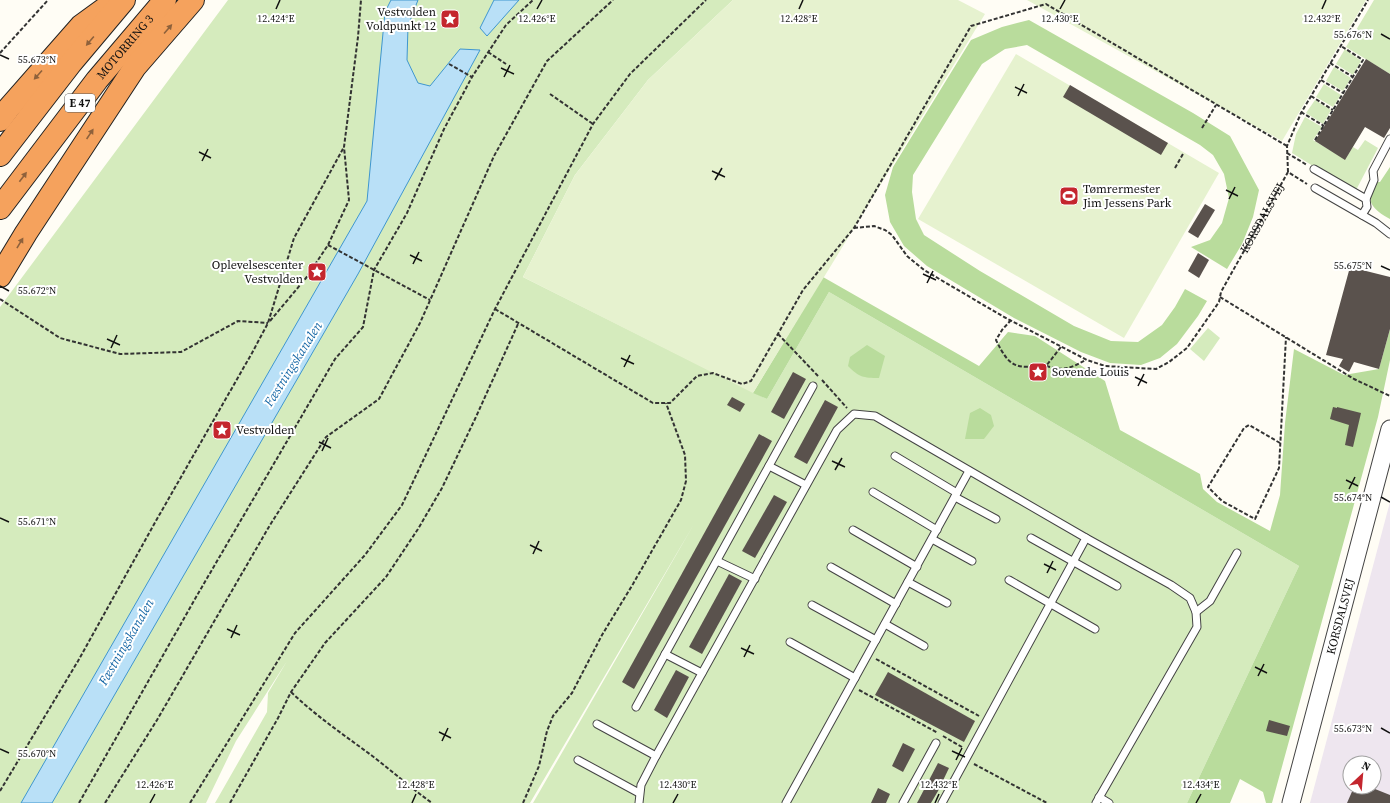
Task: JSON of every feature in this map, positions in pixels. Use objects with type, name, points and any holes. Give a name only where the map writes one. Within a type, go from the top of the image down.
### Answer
[{"type":"highway","points":[[0,120],[81,26],[116,0]]},
{"type":"highway","name":"E 47","points":[[0,155],[71,63],[124,0]]},
{"type":"highway","name":"MOTORRING 3","points":[[0,208],[97,80],[165,0]]},
{"type":"highway","points":[[0,276],[26,233],[135,67],[193,0]]},
{"type":"street","name":"KORSDALSVEJ","points":[[1291,803],[1389,437]]},
{"type":"lane","points":[[1362,215],[1367,206],[1366,199],[1374,180],[1373,171],[1390,139]]},
{"type":"lane","points":[[1314,169],[1366,199]]},
{"type":"lane","points":[[1315,188],[1362,215],[1389,233]]},
{"type":"lane","points":[[636,707],[813,386]]},
{"type":"lane","points":[[639,803],[641,785],[656,756],[836,430],[854,414],[875,416],[1086,538],[1171,585],[1190,598],[1196,612],[1197,627],[1097,800],[1110,803]]},
{"type":"lane","points":[[895,456],[996,519]]},
{"type":"lane","points":[[770,466],[806,485]]},
{"type":"lane","points":[[786,803],[969,471]]},
{"type":"lane","points":[[873,492],[937,530]]},
{"type":"lane","points":[[853,530],[916,567]]},
{"type":"lane","points":[[1031,538],[1117,586]]},
{"type":"lane","points":[[942,803],[1086,538]]},
{"type":"lane","points":[[932,539],[972,561]]},
{"type":"lane","points":[[1196,612],[1210,602],[1237,553]]},
{"type":"lane","points":[[717,560],[754,579]]},
{"type":"lane","points":[[832,567],[896,604]]},
{"type":"lane","points":[[1009,580],[1095,629]]},
{"type":"lane","points":[[908,582],[947,603]]},
{"type":"lane","points":[[812,605],[876,640]]},
{"type":"lane","points":[[885,624],[924,646]]},
{"type":"lane","points":[[790,642],[855,678]]},
{"type":"lane","points":[[665,654],[702,673]]},
{"type":"lane","points":[[597,724],[656,756]]},
{"type":"lane","points":[[903,803],[936,743]]},
{"type":"lane","points":[[578,760],[639,793]]},
{"type":"path","points":[[0,53],[48,0]]},
{"type":"path","points":[[0,791],[78,661],[268,323],[306,278],[328,245],[349,200],[344,147],[358,37],[361,0]]},
{"type":"path","points":[[79,803],[207,578],[331,365],[363,327],[374,270],[407,213],[444,129],[472,77],[506,25],[533,0]]},
{"type":"path","points":[[105,803],[157,720],[270,525],[326,437],[380,399],[420,323],[494,156],[547,61],[613,0]]},
{"type":"path","points":[[190,803],[296,633],[366,555],[402,505],[495,309],[593,124],[630,74],[706,0]]},
{"type":"path","points":[[1288,172],[1287,146],[1301,112],[1368,0]]},
{"type":"path","points":[[495,309],[653,403],[670,404],[697,376],[713,373],[742,384],[751,381],[803,290],[854,228],[971,26],[1046,4],[1287,146]]},
{"type":"path","points":[[1315,140],[1364,60],[1341,46]]},
{"type":"path","points":[[488,52],[506,64]]},
{"type":"path","points":[[1330,63],[1353,77]]},
{"type":"path","points":[[449,64],[472,77]]},
{"type":"path","points":[[1320,80],[1343,93]]},
{"type":"path","points":[[550,94],[593,124]]},
{"type":"path","points":[[1311,96],[1333,110]]},
{"type":"path","points":[[1202,128],[1216,105]]},
{"type":"path","points":[[1301,112],[1324,126]]},
{"type":"path","points":[[268,323],[294,238],[344,147]]},
{"type":"path","points":[[1287,153],[1314,169]]},
{"type":"path","points":[[1175,168],[1183,154]]},
{"type":"path","name":"KORSDALSVEJ","points":[[854,228],[874,226],[884,230],[892,235],[907,256],[924,270],[1011,320],[1087,360],[1105,366],[1156,369],[1169,362],[1187,348],[1219,302],[1221,292],[1288,172],[1315,188]]},
{"type":"path","points":[[328,245],[430,300]]},
{"type":"path","points":[[1220,297],[1354,379],[1390,396]]},
{"type":"path","points":[[0,298],[60,338],[120,354],[181,352],[238,321],[268,323]]},
{"type":"path","points":[[1011,320],[996,340],[1004,356],[1014,365],[1023,367],[1046,366],[1064,369],[1070,368],[1087,360]]},
{"type":"path","points":[[230,803],[291,692],[325,643],[386,577],[418,529],[442,488],[475,420],[518,323]]},
{"type":"path","points":[[778,334],[854,414]]},
{"type":"path","points":[[1280,443],[1249,425],[1244,428],[1208,487],[1222,501],[1254,519],[1279,468],[1286,337]]},
{"type":"path","points":[[1046,366],[1061,346]]},
{"type":"path","points":[[523,803],[539,766],[547,731],[553,716],[572,693],[602,635],[681,500],[686,481],[685,455],[666,403]]},
{"type":"path","points":[[868,655],[987,720]]},
{"type":"path","points":[[851,686],[970,751]]},
{"type":"path","points":[[291,692],[303,704],[375,758],[413,790],[432,803]]},
{"type":"path","points":[[966,760],[1047,803]]},
{"type":"shaded area","points":[[1390,502],[1390,803],[1310,803]]},
{"type":"green space","points":[[228,0],[733,0],[648,80],[575,175],[523,277],[767,399],[829,292],[1299,566],[1187,803],[533,803],[694,524],[530,803],[215,803],[267,712],[268,693],[287,661],[236,741],[206,803],[0,803],[0,307]]},
{"type":"green space","points":[[733,0],[958,0],[985,14],[753,393],[523,277],[575,175],[648,80]]},
{"type":"green space","points":[[1027,0],[1366,0],[1282,141]]},
{"type":"green space","points":[[1374,0],[1390,0],[1390,74],[1346,47]]},
{"type":"green space","points":[[1029,20],[1193,113],[1230,136],[1259,190],[1253,217],[1242,244],[1227,269],[1191,247],[1210,240],[1222,223],[1229,198],[1224,174],[1213,155],[1200,145],[1027,45],[1005,49],[982,64],[973,78],[913,175],[912,192],[916,219],[924,235],[980,271],[1074,326],[1111,341],[1138,342],[1162,325],[1175,307],[1185,289],[1207,301],[1198,316],[1177,344],[1160,358],[1141,365],[1110,363],[1081,352],[1014,318],[927,266],[904,246],[890,222],[885,195],[893,167],[971,40],[1002,27]]},
{"type":"green space","points":[[1345,49],[1361,61],[1353,75],[1336,64]]},
{"type":"green space","name":"Tømrermester Jim Jessens Park","points":[[1016,54],[1219,173],[1124,338],[918,219]]},
{"type":"green space","points":[[1334,67],[1351,78],[1343,91],[1326,81]]},
{"type":"green space","points":[[1324,84],[1341,95],[1333,107],[1316,97]]},
{"type":"green space","points":[[1315,100],[1331,110],[1323,124],[1306,113]]},
{"type":"green space","points":[[1305,117],[1322,127],[1313,140],[1345,159],[1353,147],[1358,150],[1365,140],[1378,148],[1355,192],[1292,153],[1296,134]]},
{"type":"green space","points":[[1390,167],[1390,219],[1375,208],[1370,199],[1373,188],[1378,182],[1380,182]]},
{"type":"green space","points":[[823,277],[979,366],[1008,332],[1035,336],[1105,381],[1120,430],[1200,474],[1203,489],[1217,502],[1270,531],[1280,495],[1285,423],[1294,349],[1344,375],[1379,369],[1390,329],[1390,360],[1378,417],[1272,803],[1266,803],[1263,792],[1240,779],[1230,803],[1187,803],[1299,566],[829,292],[767,399],[753,393]]},
{"type":"green space","points":[[1208,328],[1220,338],[1204,361],[1190,349]]},
{"type":"green space","points":[[867,345],[885,356],[879,378],[862,376],[855,373],[848,366],[850,357]]},
{"type":"green space","points":[[980,408],[991,415],[994,426],[984,439],[965,439],[970,413]]},
{"type":"water","name":"Fæstningskanalen","points":[[391,0],[418,0],[408,26],[407,60],[418,83],[430,86],[460,49],[480,50],[358,274],[52,803],[21,803],[367,201],[385,12]]},
{"type":"water","points":[[494,0],[519,0],[487,36],[480,28]]},
{"type":"building","points":[[1366,59],[1390,74],[1390,128],[1384,138],[1365,127],[1345,160],[1315,141]]},
{"type":"building","points":[[1070,85],[1168,143],[1161,155],[1063,97]]},
{"type":"building","points":[[1205,204],[1215,210],[1198,238],[1188,232]]},
{"type":"building","points":[[1198,253],[1209,260],[1199,278],[1188,271]]},
{"type":"building","points":[[1350,267],[1390,277],[1390,329],[1379,369],[1354,362],[1349,372],[1339,366],[1343,359],[1326,355]]},
{"type":"building","points":[[793,372],[806,379],[784,419],[771,412]]},
{"type":"building","points":[[732,397],[745,404],[740,412],[727,405]]},
{"type":"building","points":[[825,400],[838,407],[807,464],[794,457]]},
{"type":"building","points":[[1333,407],[1361,413],[1353,447],[1345,445],[1349,425],[1330,419]]},
{"type":"building","points":[[759,434],[772,441],[634,689],[622,682]]},
{"type":"building","points":[[774,495],[787,502],[755,558],[742,551]]},
{"type":"building","points":[[729,574],[742,581],[702,654],[689,647]]},
{"type":"building","points":[[676,670],[689,677],[667,718],[654,710]]},
{"type":"building","points":[[888,672],[975,721],[964,742],[875,695]]},
{"type":"building","points":[[1269,720],[1290,726],[1287,736],[1266,731]]},
{"type":"building","points":[[903,743],[915,749],[903,772],[892,766]]},
{"type":"building","points":[[938,763],[949,768],[938,791],[931,803],[917,803]]},
{"type":"building","points":[[878,788],[890,794],[886,803],[871,803]]},
{"type":"building","points":[[1382,792],[1390,795],[1390,803],[1347,803],[1350,795],[1382,795]]},
{"type":"place","name":"Vestvolden Voldpunkt 12","points":[[450,19]]},
{"type":"place","name":"Tømrermester Jim Jessens Park","points":[[1069,196]]},
{"type":"place","name":"Oplevelsescenter Vestvolden","points":[[317,272]]},
{"type":"place","name":"Sovende Louis","points":[[1038,372]]},
{"type":"place","name":"Vestvolden","points":[[222,430]]}]
